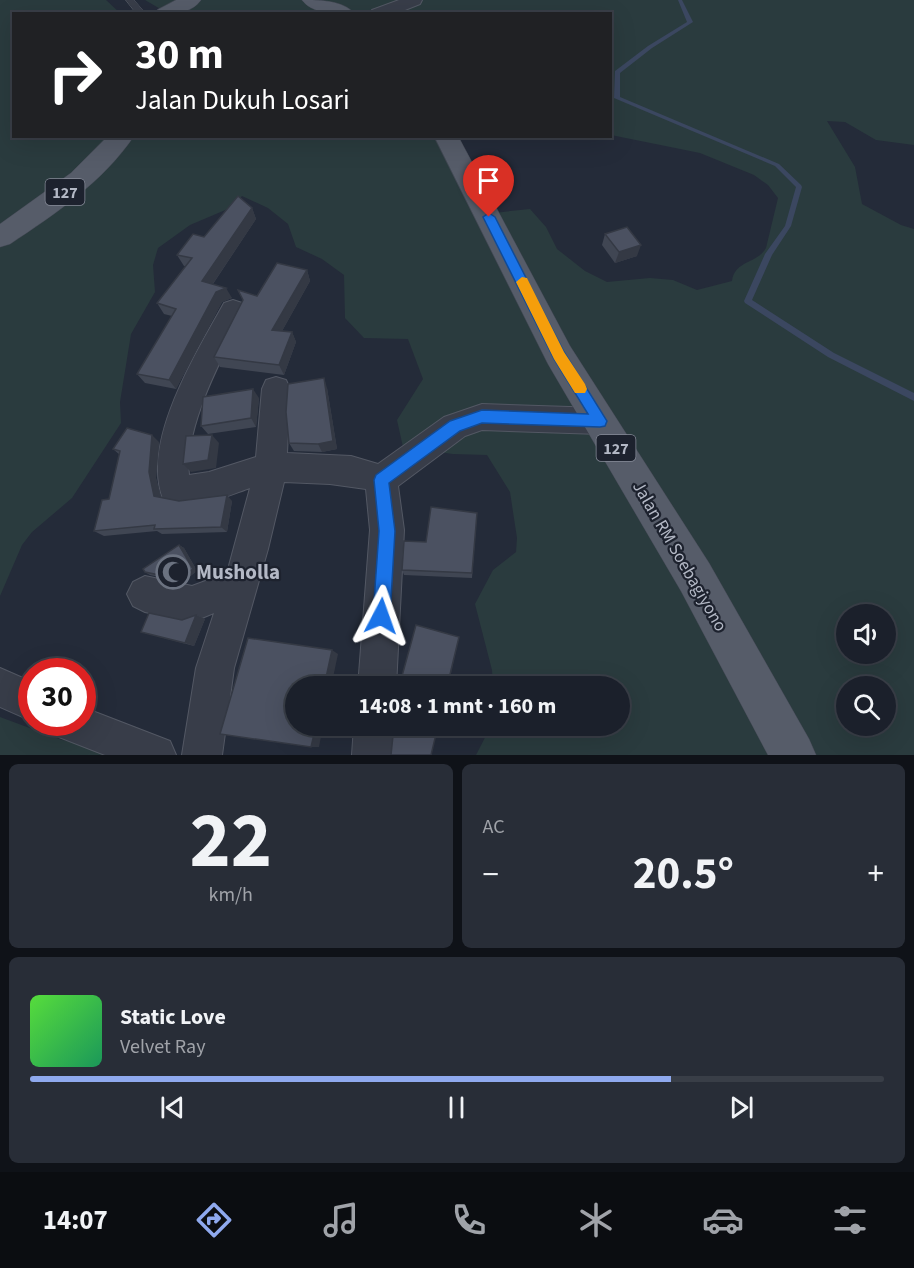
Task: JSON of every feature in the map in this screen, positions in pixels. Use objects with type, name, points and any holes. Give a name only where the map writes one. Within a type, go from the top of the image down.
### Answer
[{"type":"main road","points":[[168,12],[191,0]]},
{"type":"main road","points":[[312,0],[340,12]]},
{"type":"main road","name":"127","points":[[0,237],[58,199],[109,154],[121,138]]},
{"type":"main road","name":"Jalan RM Soebagiyono","points":[[447,138],[559,356],[695,577],[793,755]]},
{"type":"street","points":[[383,12],[414,0]]},
{"type":"street","points":[[233,310],[192,395],[178,437],[172,478],[175,490],[190,491],[218,487],[261,470],[271,469],[352,471],[381,480]]},
{"type":"street","points":[[202,755],[215,668],[271,469],[276,389]]},
{"type":"street","points":[[381,480],[455,426],[482,417],[600,421]]},
{"type":"street","points":[[377,676],[387,531],[381,480]]},
{"type":"street","points":[[145,594],[192,604],[240,585]]},
{"type":"street","points":[[0,687],[18,695]]},
{"type":"street","points":[[96,732],[156,755]]},
{"type":"street","points":[[372,755],[373,736]]},
{"type":"lane","points":[[130,0],[140,12]]},
{"type":"shaded area","points":[[0,0],[106,0],[119,12],[12,12],[12,138],[443,138],[474,215],[530,209],[546,227],[557,249],[585,271],[607,282],[650,278],[673,280],[697,290],[732,281],[737,269],[762,253],[766,248],[778,198],[768,185],[754,175],[700,153],[612,135],[612,12],[166,12],[145,0],[914,0],[914,145],[876,140],[845,122],[827,121],[855,167],[862,204],[901,225],[914,229],[914,755],[476,755],[486,736],[630,736],[630,676],[492,676],[475,604],[493,570],[516,552],[517,538],[510,492],[487,455],[453,454],[403,447],[397,420],[423,379],[408,339],[364,338],[345,318],[344,275],[322,259],[296,247],[288,224],[268,208],[242,196],[230,208],[190,225],[158,248],[153,265],[155,292],[131,334],[120,402],[121,423],[72,498],[32,532],[22,545],[0,596]]},
{"type":"shaded area","points":[[0,717],[18,724],[18,736],[51,736],[97,746],[113,755],[0,755]]},
{"type":"building","points":[[238,196],[252,208],[202,281],[226,288],[216,292],[169,380],[137,374],[176,309],[157,303],[192,258],[177,255],[193,234],[204,237]]},
{"type":"building","points":[[627,227],[641,245],[619,252],[605,234]]},
{"type":"building","points":[[277,263],[307,270],[272,330],[292,332],[279,365],[214,357],[243,300],[238,290],[257,296]]},
{"type":"building","points":[[324,378],[333,441],[318,444],[289,443],[286,412],[288,384]]},
{"type":"building","points":[[253,389],[251,418],[201,426],[203,397]]},
{"type":"building","points":[[127,428],[152,435],[149,472],[154,496],[179,501],[227,495],[221,527],[154,529],[155,525],[94,531],[102,500],[109,499],[120,451],[113,449]]},
{"type":"building","points":[[212,435],[208,460],[183,464],[186,436]]},
{"type":"building","points":[[431,507],[477,513],[472,573],[402,570],[404,541],[426,542]]},
{"type":"building","points":[[179,545],[193,569],[178,579],[145,572],[143,569]]},
{"type":"building","points":[[149,613],[182,620],[196,615],[185,643],[141,632]]},
{"type":"building","points":[[416,625],[459,637],[450,676],[402,676]]},
{"type":"building","points":[[248,638],[332,650],[326,676],[285,676],[285,736],[314,736],[311,747],[220,734]]},
{"type":"building","points":[[393,736],[436,736],[431,755],[391,755]]},
{"type":"waterway","points":[[680,0],[690,22],[650,47],[617,72],[617,98],[777,165],[799,187],[788,226],[769,254],[748,301],[831,355],[914,397]]},
{"type":"slow traffic","points":[[522,282],[559,356],[580,389]]},
{"type":"place","name":"Musholla","points":[[173,572]]},
{"type":"route","points":[[381,616],[387,531],[381,480],[455,426],[482,417],[600,421],[559,356],[489,217]]}]
